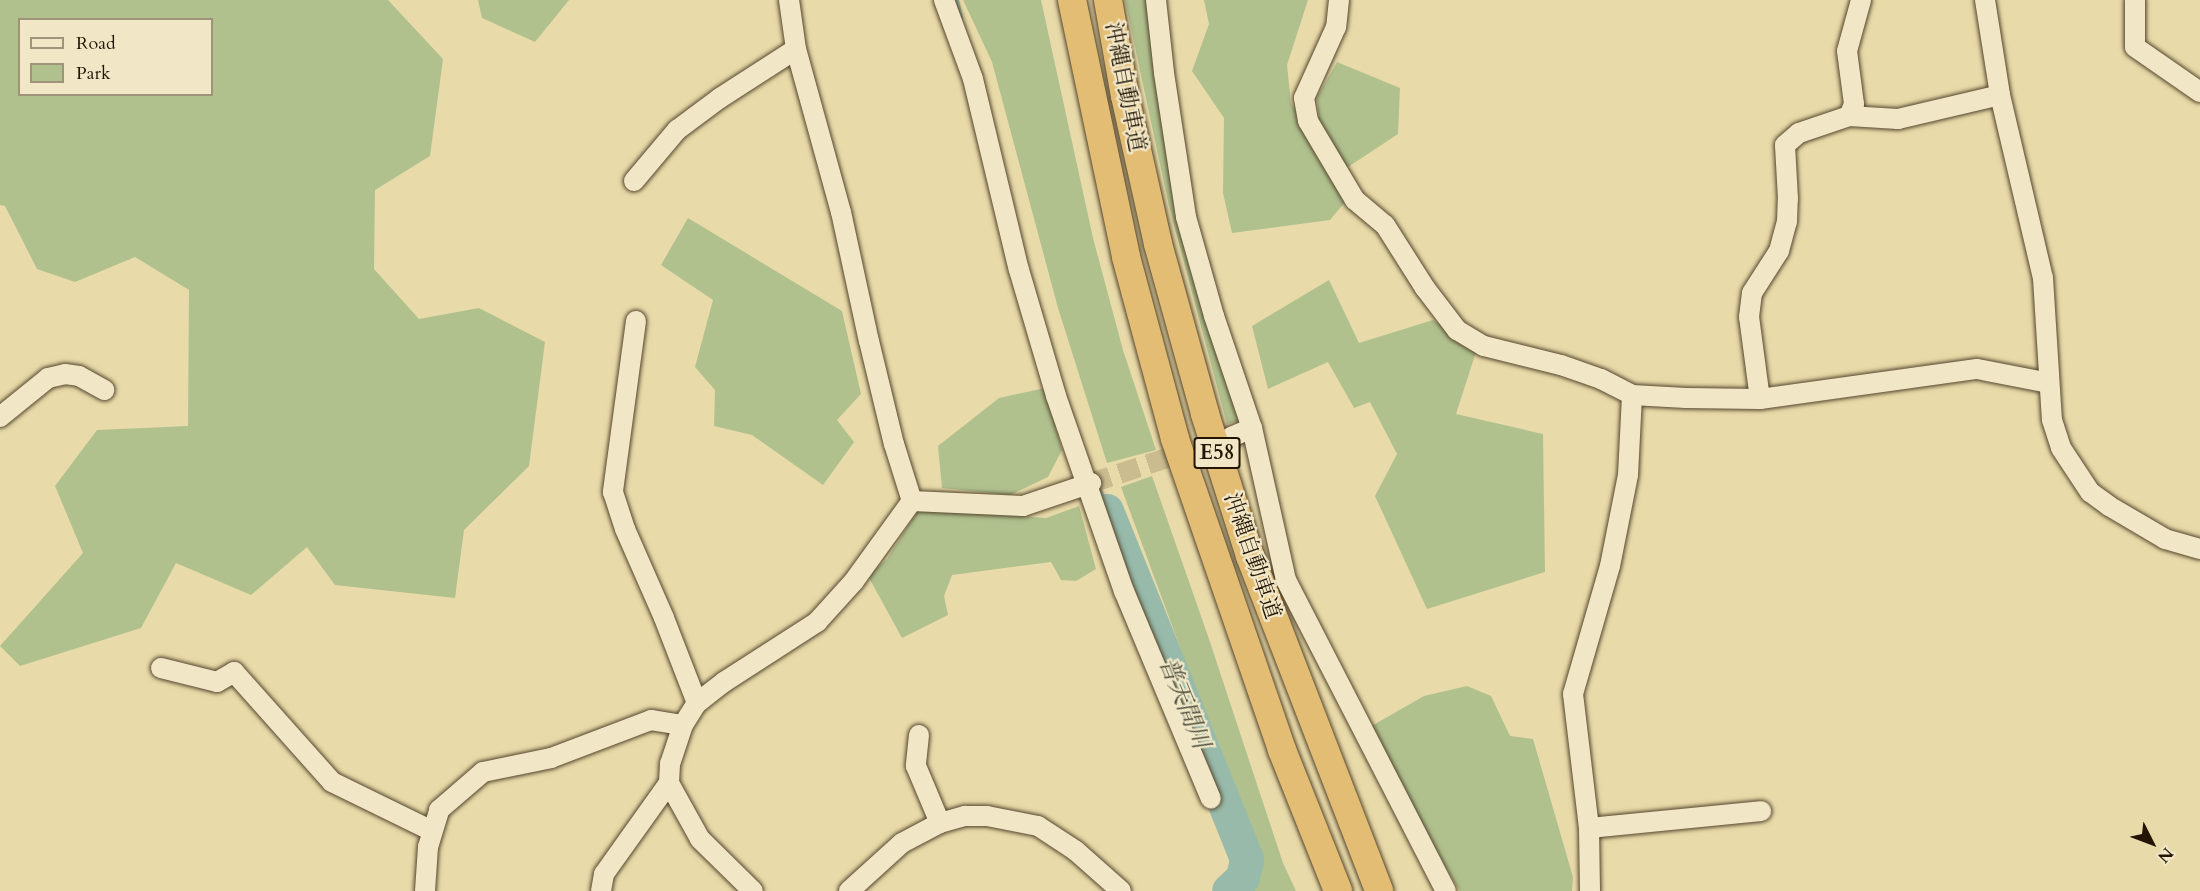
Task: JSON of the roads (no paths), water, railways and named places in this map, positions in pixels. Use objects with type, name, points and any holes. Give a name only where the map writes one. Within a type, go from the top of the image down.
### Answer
[{"type":"highway","name":"沖縄自動車道","points":[[1072,0],[1126,257],[1175,439],[1266,707],[1338,891]]},
{"type":"highway","name":"沖縄自動車道","points":[[1108,0],[1125,96],[1158,244],[1205,414],[1250,556],[1379,891]]},
{"type":"street","points":[[789,0],[796,50],[842,212],[869,341],[894,444],[912,501]]},
{"type":"street","points":[[944,0],[973,79],[1018,270],[1056,396],[1089,484],[1124,591],[1211,799]]},
{"type":"street","points":[[1156,0],[1164,73],[1186,217],[1214,316],[1252,428],[1286,580],[1446,891]]},
{"type":"street","points":[[1338,0],[1336,27],[1304,99],[1308,121],[1355,200],[1384,225],[1425,288],[1457,330],[1484,346],[1561,365],[1601,379],[1632,395],[1760,399],[1977,369],[2049,383]]},
{"type":"street","points":[[1849,116],[1854,104],[1847,51],[1861,0]]},
{"type":"street","points":[[1985,0],[2000,95],[2043,278],[2052,420],[2061,448],[2090,492],[2165,539],[2200,549]]},
{"type":"street","points":[[2135,0],[2135,47],[2200,92]]},
{"type":"street","points":[[634,181],[677,130],[720,98],[796,50]]},
{"type":"street","points":[[1760,399],[1749,317],[1752,293],[1779,251],[1786,222],[1788,199],[1785,145],[1799,133],[1849,116],[1898,119],[2000,95]]},
{"type":"street","points":[[636,321],[613,492],[625,529],[664,618],[697,703]]},
{"type":"street","points":[[0,417],[48,378],[64,374],[79,376],[104,390]]},
{"type":"street","points":[[1590,891],[1589,828],[1573,694],[1610,566],[1628,475],[1632,395]]},
{"type":"street","points":[[1231,437],[1252,428]]},
{"type":"street","points":[[912,501],[1023,506],[1089,484]]},
{"type":"street","points":[[753,891],[700,839],[669,783],[670,764],[683,725],[697,703],[724,682],[817,622],[854,581],[912,501]]},
{"type":"street","points":[[161,668],[217,682],[234,672],[332,782],[432,831]]},
{"type":"street","points":[[425,891],[428,847],[439,810],[483,772],[551,759],[651,720],[683,725]]},
{"type":"street","points":[[919,735],[916,766],[940,823]]},
{"type":"street","points":[[602,891],[604,874],[669,783]]},
{"type":"street","points":[[1589,828],[1761,811]]},
{"type":"street","points":[[849,891],[902,843],[940,823],[965,816],[987,816],[1038,826],[1076,851],[1121,891]]},
{"type":"waterway","points":[[956,0],[960,17]]},
{"type":"waterway","points":[[1100,492],[1107,511]]},
{"type":"waterway","name":"普天間川","points":[[1107,511],[1247,860],[1243,878],[1229,891]]},
{"type":"tunnel","points":[[1091,483],[1225,439]]}]
